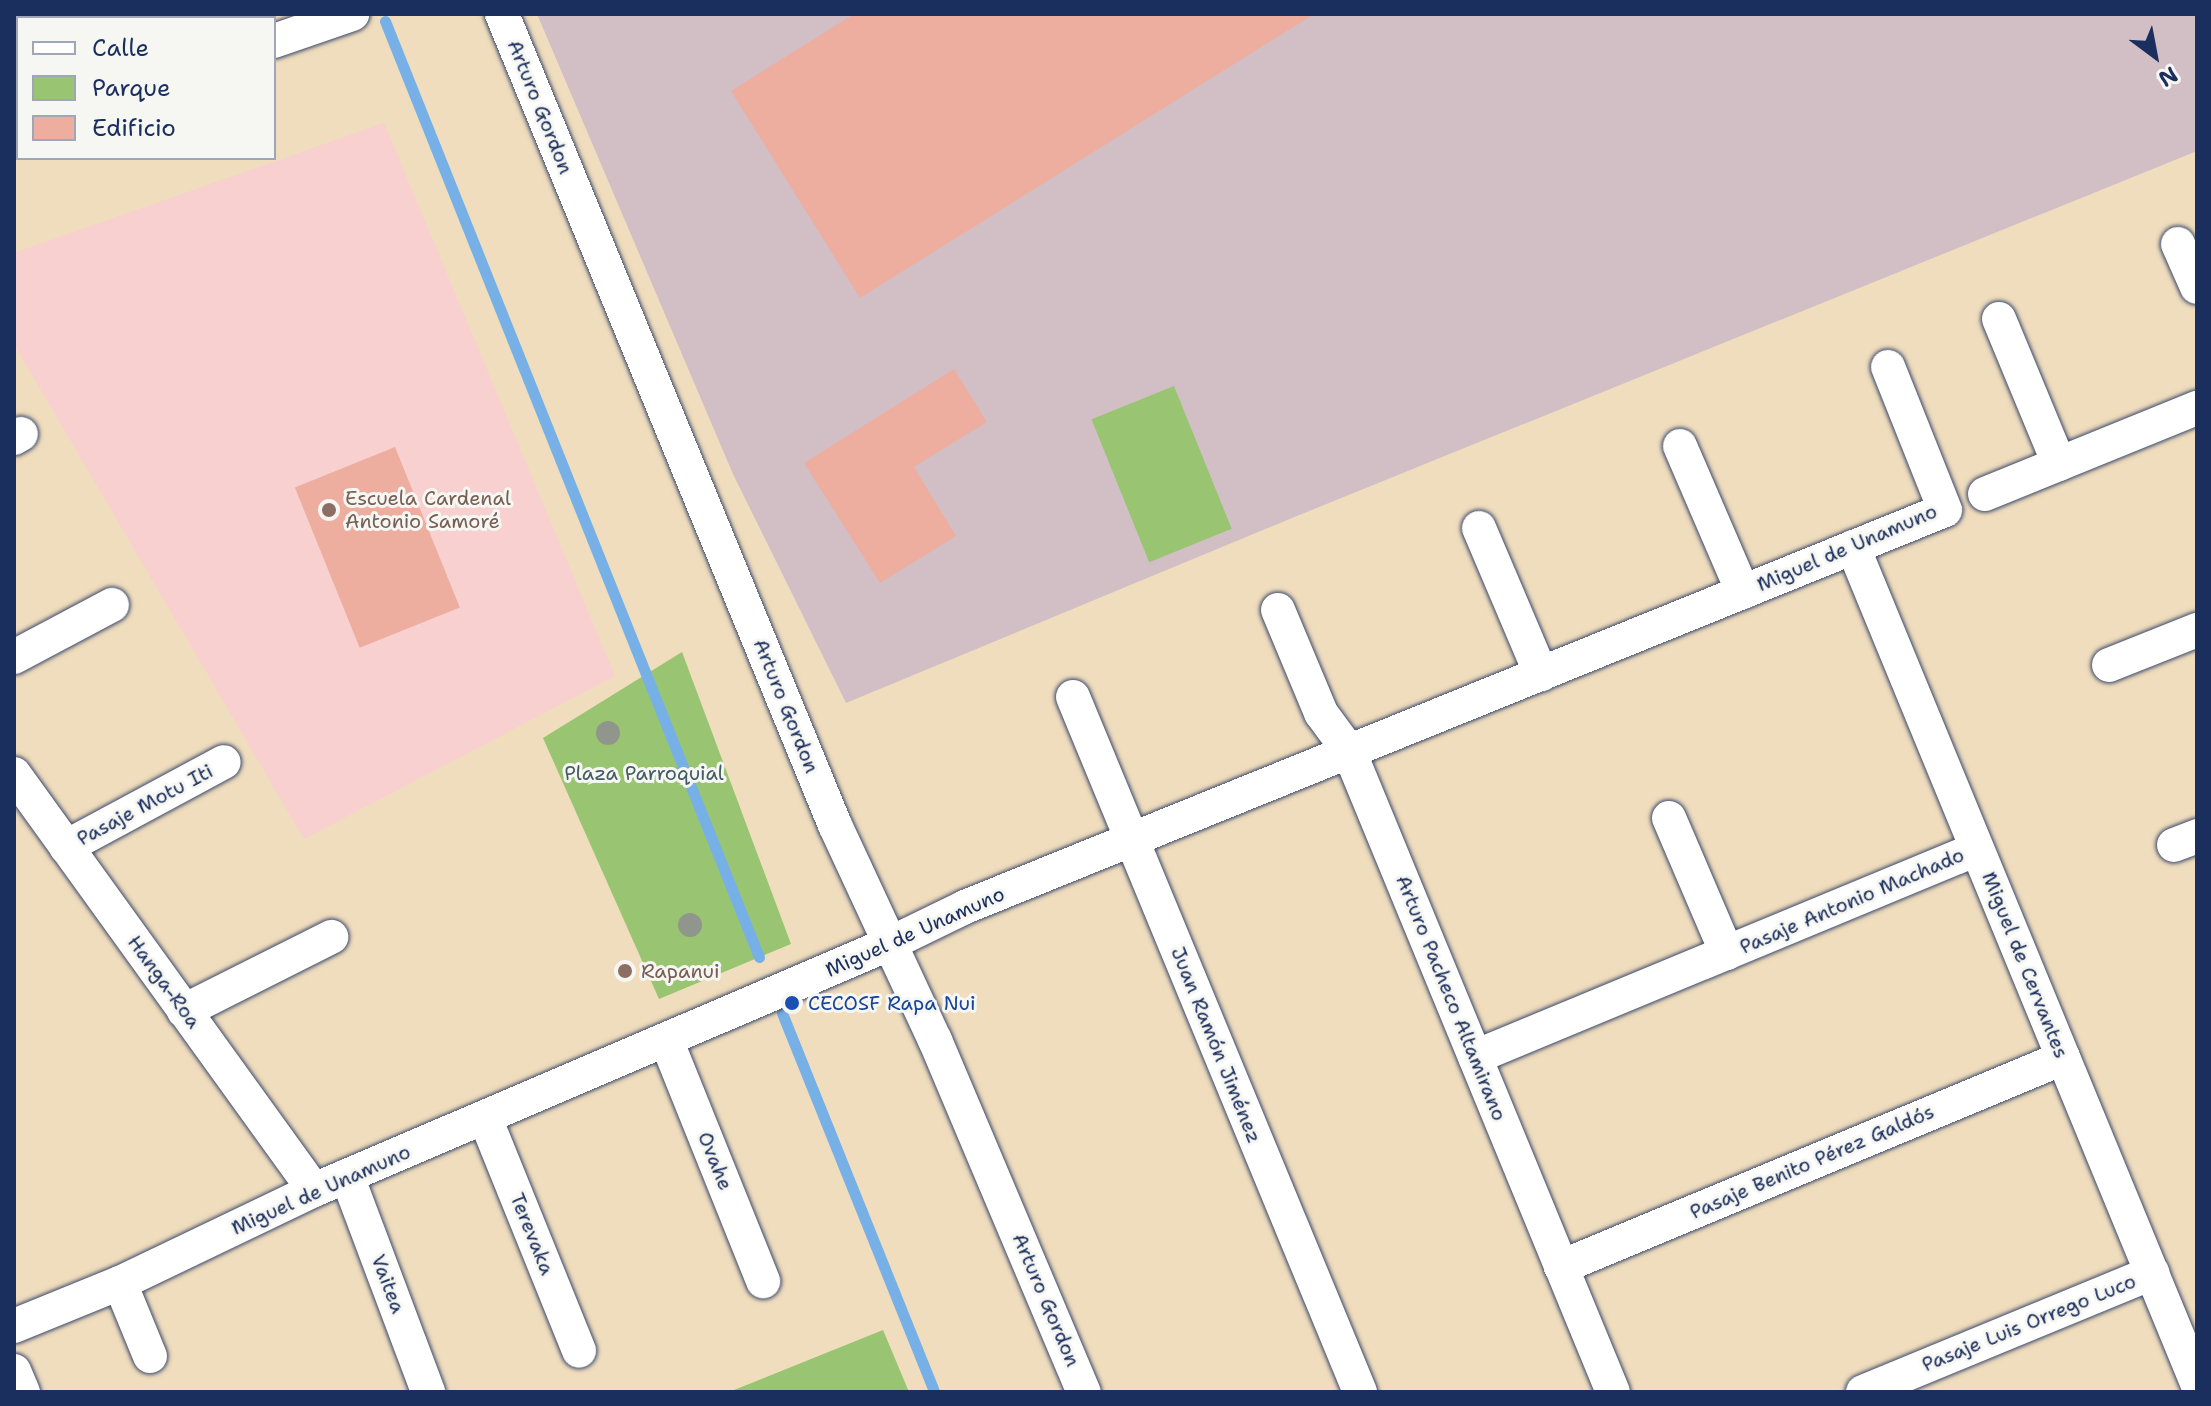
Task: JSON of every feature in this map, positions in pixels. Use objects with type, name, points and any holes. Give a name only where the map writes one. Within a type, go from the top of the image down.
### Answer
[{"type":"street","points":[[276,40],[352,14]]},
{"type":"street","name":"Arturo Gordon","points":[[502,14],[835,825],[891,943],[1084,1392]]},
{"type":"street","points":[[2178,244],[2197,287]]},
{"type":"street","points":[[1999,319],[2059,464]]},
{"type":"street","name":"Miguel de Unamuno","points":[[14,1326],[120,1283],[314,1190],[667,1042],[965,907],[1945,510],[1888,367]]},
{"type":"street","points":[[1985,494],[2197,408]]},
{"type":"street","name":"Miguel de Unamuno","points":[[1680,446],[1743,592]]},
{"type":"street","points":[[1479,528],[1541,674]]},
{"type":"street","name":"Miguel de Cervantes","points":[[1853,547],[2197,1383]]},
{"type":"street","points":[[14,657],[112,605]]},
{"type":"street","name":"Arturo Pacheco Altamirano","points":[[1278,610],[1321,713],[1349,751],[1613,1392]]},
{"type":"street","points":[[2109,665],[2197,630]]},
{"type":"street","name":"Juan Ramón Jiménez","points":[[1073,697],[1360,1392]]},
{"type":"street","name":"Pasaje Motu Iti","points":[[66,847],[224,762]]},
{"type":"street","name":"Hanga-Roa","points":[[14,774],[314,1190]]},
{"type":"street","name":"Pasaje Antonio Machado","points":[[1669,818],[1727,953]]},
{"type":"street","name":"Pasaje Antonio Machado","points":[[1475,1057],[1977,849]]},
{"type":"street","points":[[184,1011],[331,937]]},
{"type":"street","name":"Ovahe","points":[[667,1042],[763,1281]]},
{"type":"street","name":"Pasaje Benito Pérez Galdós","points":[[1561,1267],[2063,1058]]},
{"type":"street","name":"Terevaka","points":[[485,1118],[579,1351]]},
{"type":"street","name":"Vaitea","points":[[347,1176],[428,1392]]},
{"type":"street","name":"Pasaje Luis Orrego Luco","points":[[1863,1392],[2152,1273]]},
{"type":"street","points":[[120,1283],[150,1356]]},
{"type":"street","points":[[14,1371],[23,1392]]},
{"type":"shaded area","points":[[537,14],[2197,14],[2197,151],[1292,518],[846,703],[733,474]]},
{"type":"shaded area","name":"Escuela Cardenal Antonio Samoré","points":[[384,123],[615,676],[304,839],[14,344],[14,253]]},
{"type":"green space","points":[[1174,386],[1232,529],[1149,562],[1091,419]]},
{"type":"green space","name":"Plaza Parroquial","points":[[682,652],[791,944],[659,999],[543,738]]},
{"type":"green space","points":[[883,1330],[909,1392],[729,1392]]},
{"type":"building","points":[[854,14],[1314,14],[860,298],[731,91]]},
{"type":"building","points":[[954,369],[987,422],[914,467],[956,536],[880,583],[804,463]]},
{"type":"building","points":[[395,447],[460,607],[360,648],[295,487]]},
{"type":"waterway","points":[[385,21],[759,957]]},
{"type":"waterway","points":[[782,1013],[934,1392]]},
{"type":"place","name":"Escuela Cardenal Antonio Samoré","points":[[329,510]]},
{"type":"place","name":"Rapanui","points":[[625,971]]},
{"type":"place","name":"CECOSF Rapa Nui","points":[[792,1003]]}]
